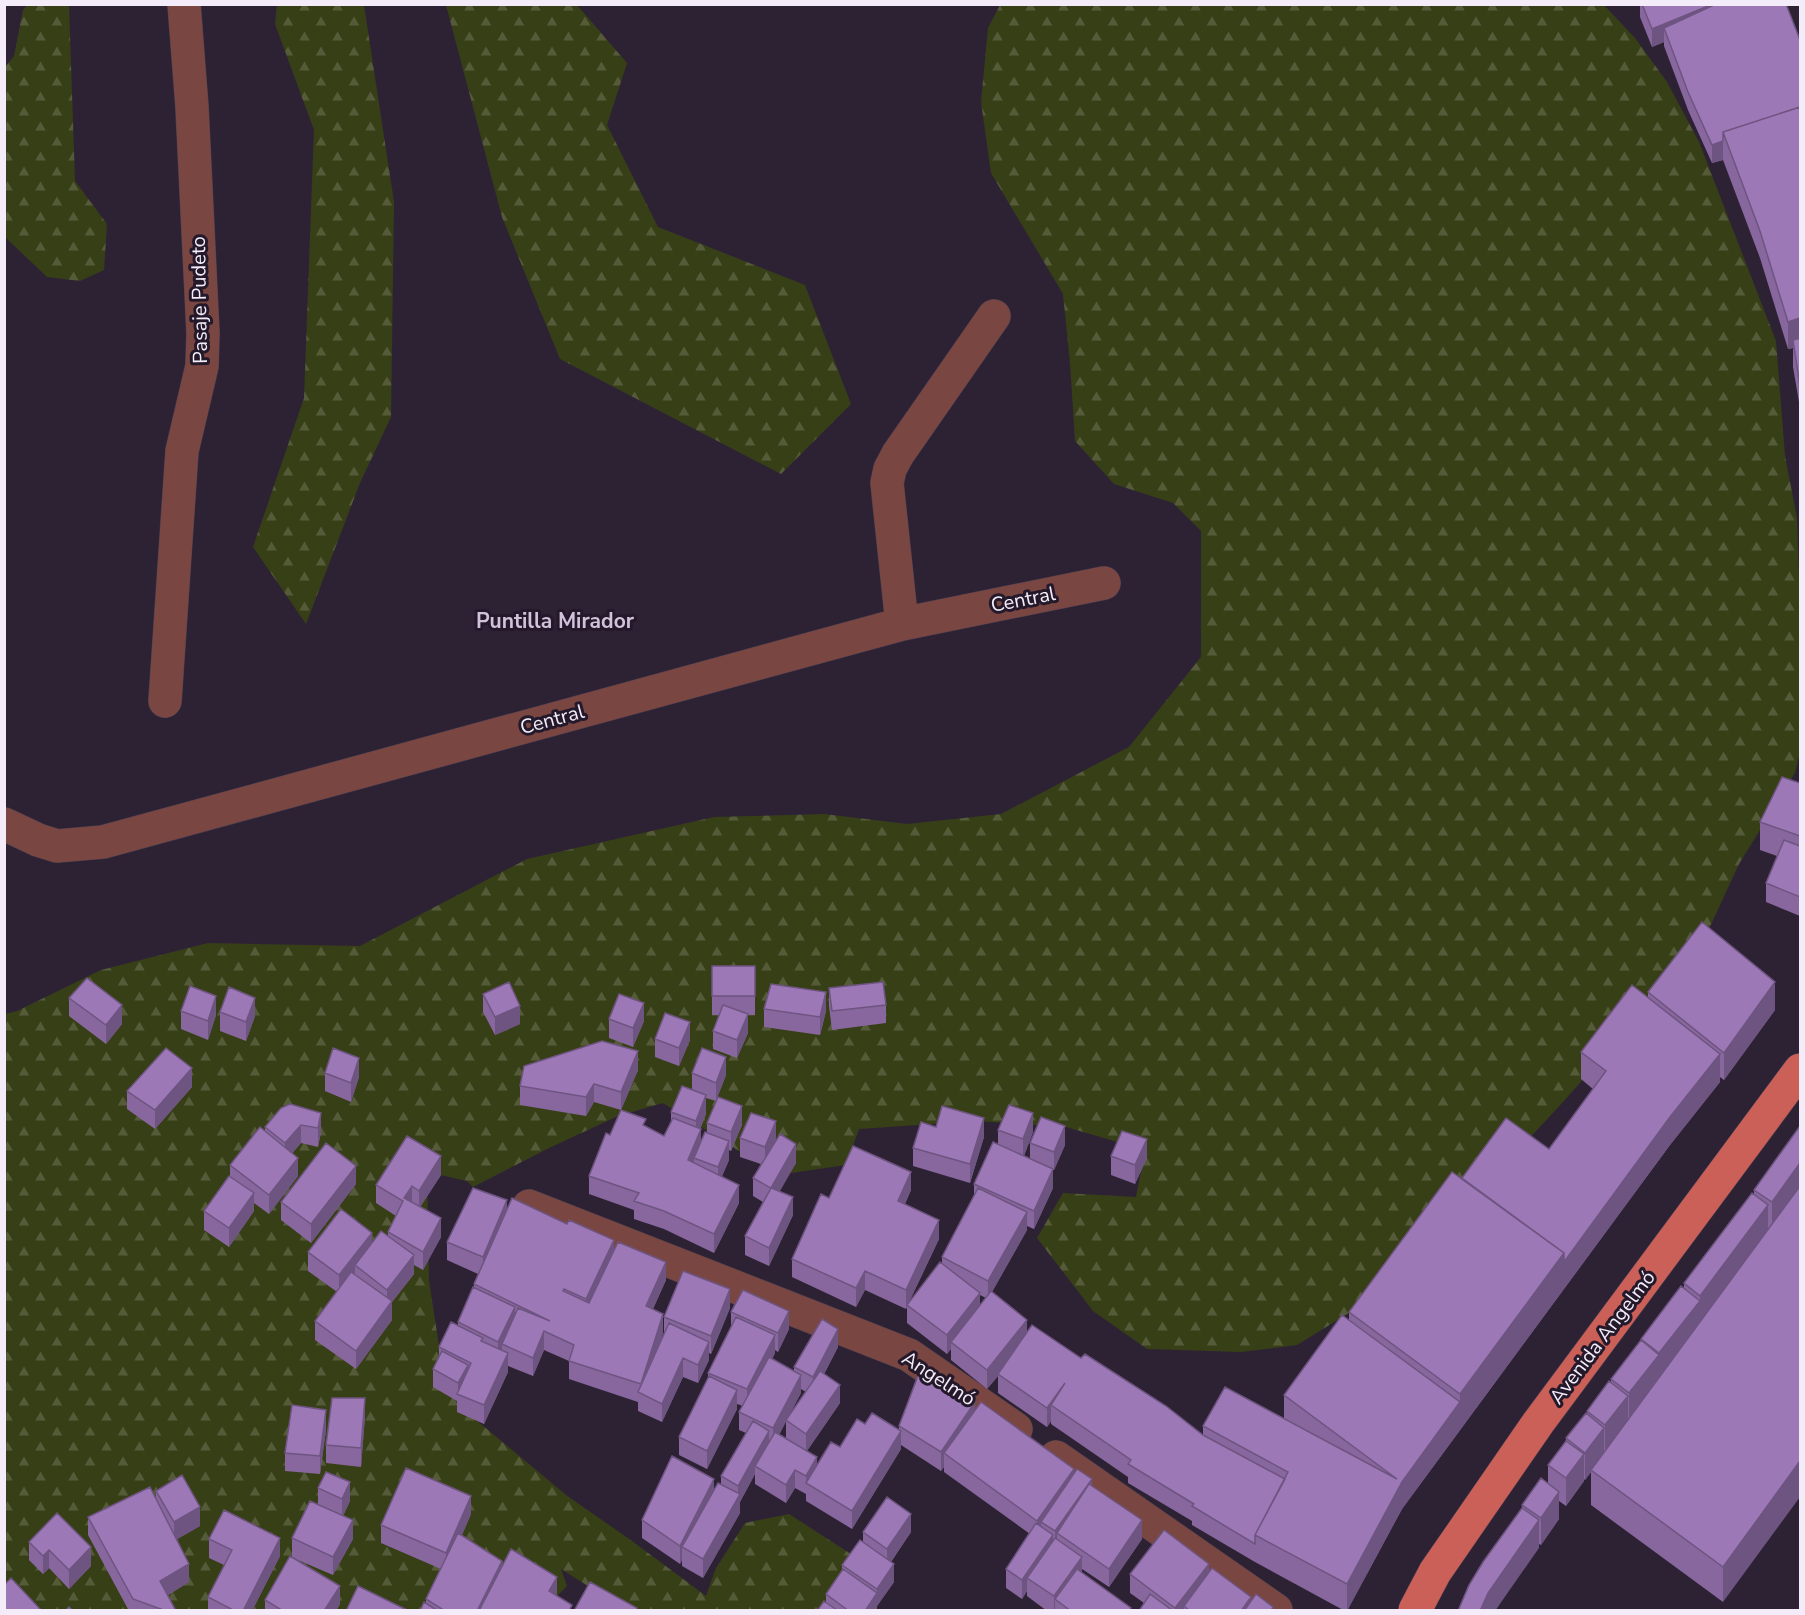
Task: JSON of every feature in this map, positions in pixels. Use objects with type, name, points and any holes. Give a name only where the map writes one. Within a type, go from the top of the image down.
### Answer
[{"type":"main road","name":"Avenida Angelmó","points":[[1414,1611],[1435,1572],[1507,1466],[1800,1070]]},
{"type":"street","name":"Pasaje Pudeto","points":[[165,701],[182,451],[202,366],[203,333],[192,107],[184,4]]},
{"type":"street","points":[[902,624],[887,483],[890,469],[898,454],[994,316]]},
{"type":"street","name":"Central","points":[[4,824],[57,846],[103,842],[902,624],[1104,583]]},
{"type":"street","name":"Angelmó","points":[[529,1206],[909,1355],[1276,1611]]},
{"type":"green space","points":[[27,5],[69,5],[75,181],[107,224],[104,270],[80,281],[47,277],[5,237],[5,67],[14,56],[23,10]]},
{"type":"green space","points":[[277,5],[364,5],[394,202],[391,417],[360,483],[306,624],[253,547],[304,398],[314,130],[275,24]]},
{"type":"green space","points":[[446,5],[577,5],[627,63],[607,125],[658,227],[805,285],[851,404],[781,474],[560,359],[502,217]]},
{"type":"green space","points":[[1000,5],[1604,5],[1635,38],[1667,82],[1699,142],[1776,341],[1785,456],[1797,518],[1800,609],[1800,752],[1795,773],[1739,864],[1708,931],[1627,1030],[1483,1188],[1357,1308],[1297,1345],[1241,1352],[1147,1349],[1093,1311],[1037,1238],[1063,1193],[1136,1197],[1145,1150],[1066,1127],[976,1121],[859,1129],[846,1165],[777,1175],[663,1103],[618,1116],[473,1187],[467,1181],[427,1172],[429,1281],[439,1346],[463,1409],[566,1495],[706,1596],[716,1568],[745,1523],[789,1514],[854,1556],[824,1610],[626,1610],[561,1569],[567,1586],[557,1596],[428,1610],[5,1610],[5,1014],[17,1011],[101,970],[208,943],[360,946],[527,859],[714,817],[824,814],[907,824],[1001,814],[1129,747],[1201,657],[1201,531],[1173,503],[1114,484],[1075,441],[1063,294],[991,173],[981,102],[988,28]]},
{"type":"building","points":[[1642,4],[1713,4],[1652,29]]},
{"type":"building","points":[[1716,4],[1786,4],[1800,40],[1800,107],[1723,132],[1723,141],[1712,145],[1688,92],[1664,28]]},
{"type":"building","points":[[1800,107],[1800,318],[1788,322],[1760,231],[1723,132]]},
{"type":"building","points":[[1800,338],[1800,386],[1793,340]]},
{"type":"building","points":[[1782,777],[1800,783],[1800,836],[1760,822]]},
{"type":"building","points":[[1784,840],[1800,846],[1800,897],[1766,883]]},
{"type":"building","points":[[1702,922],[1775,982],[1724,1053],[1648,992]]},
{"type":"building","points":[[712,966],[755,966],[755,996],[712,996]]},
{"type":"building","points":[[87,978],[122,1005],[106,1025],[69,998]]},
{"type":"building","points":[[509,982],[520,1006],[495,1017],[483,994]]},
{"type":"building","points":[[883,982],[886,1005],[832,1011],[829,988]]},
{"type":"building","points":[[771,984],[826,992],[820,1017],[764,1009]]},
{"type":"building","points":[[1632,985],[1720,1054],[1670,1117],[1564,1262],[1564,1253],[1462,1178],[1506,1118],[1549,1149],[1606,1071],[1581,1052]]},
{"type":"building","points":[[190,986],[216,996],[208,1021],[181,1011]]},
{"type":"building","points":[[229,987],[255,998],[246,1022],[220,1012]]},
{"type":"building","points":[[619,994],[644,1003],[633,1028],[609,1019]]},
{"type":"building","points":[[723,1005],[748,1014],[737,1040],[713,1031]]},
{"type":"building","points":[[665,1013],[690,1022],[679,1048],[655,1039]]},
{"type":"building","points":[[602,1041],[638,1051],[621,1092],[594,1084],[586,1097],[520,1086],[524,1066]]},
{"type":"building","points":[[166,1048],[192,1068],[155,1110],[127,1091]]},
{"type":"building","points":[[333,1048],[359,1058],[351,1083],[325,1073]]},
{"type":"building","points":[[702,1048],[726,1057],[716,1083],[692,1073]]},
{"type":"building","points":[[682,1086],[706,1095],[696,1121],[671,1112]]},
{"type":"building","points":[[718,1097],[742,1106],[731,1132],[707,1123]]},
{"type":"building","points":[[290,1104],[321,1113],[318,1128],[301,1125],[285,1143],[265,1127],[281,1108]]},
{"type":"building","points":[[1009,1105],[1033,1113],[1023,1139],[998,1130]]},
{"type":"building","points":[[942,1106],[984,1118],[970,1164],[913,1148],[921,1122],[936,1127]]},
{"type":"building","points":[[621,1110],[646,1119],[643,1125],[664,1136],[673,1118],[701,1129],[688,1160],[739,1185],[714,1234],[664,1211],[634,1201],[639,1193],[589,1176],[606,1133],[610,1135]]},
{"type":"building","points":[[751,1113],[776,1121],[765,1147],[740,1138]]},
{"type":"building","points":[[1041,1117],[1065,1126],[1054,1152],[1030,1143]]},
{"type":"building","points":[[1800,1126],[1800,1163],[1772,1202],[1754,1190]]},
{"type":"building","points":[[260,1127],[298,1158],[269,1195],[230,1165]]},
{"type":"building","points":[[1122,1131],[1147,1139],[1135,1165],[1111,1156]]},
{"type":"building","points":[[705,1132],[729,1141],[718,1167],[694,1158]]},
{"type":"building","points":[[780,1134],[796,1144],[771,1188],[753,1178]]},
{"type":"building","points":[[407,1136],[441,1156],[419,1191],[412,1186],[404,1198],[441,1218],[423,1252],[388,1232],[403,1201],[376,1185]]},
{"type":"building","points":[[993,1142],[1053,1169],[1034,1211],[974,1184]]},
{"type":"building","points":[[326,1143],[356,1166],[311,1224],[281,1202]]},
{"type":"building","points":[[853,1146],[911,1172],[898,1201],[939,1220],[906,1290],[865,1271],[856,1288],[792,1259],[821,1194],[829,1198]]},
{"type":"building","points":[[1452,1172],[1564,1253],[1460,1394],[1349,1312]]},
{"type":"building","points":[[229,1176],[254,1193],[229,1228],[204,1211]]},
{"type":"building","points":[[1800,1186],[1800,1461],[1723,1567],[1591,1470]]},
{"type":"building","points":[[473,1188],[507,1200],[483,1257],[447,1242]]},
{"type":"building","points":[[771,1188],[793,1197],[769,1248],[745,1236]]},
{"type":"building","points":[[978,1188],[1027,1212],[988,1281],[942,1257]]},
{"type":"building","points":[[1752,1193],[1768,1205],[1700,1296],[1684,1283]]},
{"type":"building","points":[[512,1198],[567,1224],[569,1220],[614,1240],[586,1299],[564,1289],[563,1291],[589,1303],[618,1242],[666,1262],[646,1306],[663,1314],[641,1384],[569,1361],[574,1345],[544,1331],[533,1358],[502,1344],[518,1308],[550,1321],[474,1284]]},
{"type":"building","points":[[341,1209],[372,1233],[339,1275],[308,1252]]},
{"type":"building","points":[[381,1231],[414,1255],[387,1290],[355,1265]]},
{"type":"building","points":[[940,1262],[980,1293],[947,1335],[907,1305]]},
{"type":"building","points":[[683,1271],[730,1289],[711,1336],[664,1317]]},
{"type":"building","points":[[351,1272],[392,1301],[356,1351],[315,1321]]},
{"type":"building","points":[[1681,1286],[1700,1301],[1659,1353],[1641,1339]]},
{"type":"building","points":[[473,1287],[515,1307],[498,1342],[458,1322]]},
{"type":"building","points":[[743,1290],[789,1311],[778,1333],[731,1312]]},
{"type":"building","points":[[991,1291],[1027,1320],[987,1370],[951,1342]]},
{"type":"building","points":[[1342,1315],[1460,1402],[1402,1482],[1347,1584],[1255,1535],[1288,1472],[1203,1426],[1225,1387],[1397,1479],[1284,1395]]},
{"type":"building","points":[[736,1317],[775,1335],[747,1389],[708,1373]]},
{"type":"building","points":[[822,1319],[838,1329],[813,1377],[794,1367]]},
{"type":"building","points":[[451,1322],[483,1338],[481,1341],[508,1353],[484,1405],[457,1394],[471,1363],[439,1347]]},
{"type":"building","points":[[669,1323],[709,1342],[698,1365],[683,1358],[662,1404],[638,1392]]},
{"type":"building","points":[[1032,1325],[1081,1358],[1085,1354],[1166,1406],[1203,1435],[1285,1479],[1255,1535],[1255,1544],[1128,1464],[1131,1460],[1051,1405],[1065,1383],[1047,1408],[998,1374]]},
{"type":"building","points":[[1641,1340],[1659,1355],[1629,1393],[1611,1379]]},
{"type":"building","points":[[442,1351],[468,1365],[458,1383],[433,1369]]},
{"type":"building","points":[[769,1357],[801,1375],[773,1428],[739,1412]]},
{"type":"building","points":[[922,1365],[975,1402],[941,1452],[899,1426]]},
{"type":"building","points":[[820,1371],[840,1385],[806,1434],[786,1420]]},
{"type":"building","points":[[709,1376],[737,1390],[707,1451],[679,1437]]},
{"type":"building","points":[[1609,1381],[1628,1396],[1605,1425],[1587,1411]]},
{"type":"building","points":[[332,1398],[365,1398],[361,1448],[326,1445]]},
{"type":"building","points":[[981,1402],[1074,1469],[1037,1521],[944,1453]]},
{"type":"building","points":[[292,1405],[326,1410],[320,1456],[285,1453]]},
{"type":"building","points":[[872,1413],[901,1431],[852,1511],[806,1483],[831,1442],[840,1447],[857,1419],[865,1424]]},
{"type":"building","points":[[1586,1413],[1604,1428],[1585,1453],[1566,1438]]},
{"type":"building","points":[[753,1421],[769,1431],[738,1486],[721,1476]]},
{"type":"building","points":[[775,1432],[817,1457],[806,1476],[795,1470],[786,1485],[755,1466]]},
{"type":"building","points":[[1566,1441],[1584,1454],[1566,1478],[1548,1465]]},
{"type":"building","points":[[672,1456],[714,1479],[680,1546],[642,1520]]},
{"type":"building","points":[[406,1468],[471,1496],[446,1553],[381,1525]]},
{"type":"building","points":[[1077,1469],[1092,1479],[1055,1531],[1041,1522]]},
{"type":"building","points":[[326,1472],[350,1482],[342,1499],[318,1488]]},
{"type":"building","points":[[182,1475],[200,1507],[174,1522],[156,1491]]},
{"type":"building","points":[[1541,1478],[1559,1492],[1541,1518],[1522,1505]]},
{"type":"building","points":[[718,1483],[740,1494],[703,1559],[682,1547]]},
{"type":"building","points":[[1089,1484],[1142,1520],[1109,1569],[1057,1533]]},
{"type":"building","points":[[150,1487],[189,1564],[160,1581],[176,1611],[166,1611],[133,1599],[88,1517]]},
{"type":"building","points":[[887,1497],[911,1514],[887,1549],[863,1532]]},
{"type":"building","points":[[310,1501],[353,1520],[333,1557],[292,1538]]},
{"type":"building","points":[[1522,1508],[1539,1520],[1488,1593],[1480,1611],[1458,1611],[1469,1585],[1483,1562]]},
{"type":"building","points":[[224,1510],[280,1538],[243,1611],[235,1611],[208,1597],[232,1550],[209,1539]]},
{"type":"building","points":[[57,1513],[91,1547],[69,1570],[49,1550],[43,1556],[29,1542]]},
{"type":"building","points":[[1036,1523],[1053,1535],[1022,1580],[1006,1569]]},
{"type":"building","points":[[1164,1530],[1209,1564],[1175,1608],[1130,1574]]},
{"type":"building","points":[[458,1533],[502,1561],[477,1611],[445,1611],[426,1599]]},
{"type":"building","points":[[1055,1538],[1082,1557],[1054,1596],[1027,1578]]},
{"type":"building","points":[[860,1540],[894,1564],[877,1589],[842,1565]]},
{"type":"building","points":[[511,1549],[557,1577],[549,1591],[572,1605],[569,1611],[479,1611]]},
{"type":"building","points":[[290,1556],[340,1586],[324,1611],[283,1611],[265,1600]]},
{"type":"building","points":[[1212,1568],[1251,1597],[1241,1611],[1190,1611],[1184,1606]]},
{"type":"building","points":[[843,1569],[877,1593],[865,1611],[849,1611],[826,1594]]},
{"type":"building","points":[[1077,1569],[1131,1608],[1129,1611],[1071,1611],[1055,1599]]},
{"type":"building","points":[[11,1578],[40,1609],[38,1611],[4,1611],[4,1585]]},
{"type":"building","points":[[590,1582],[637,1608],[636,1611],[574,1611]]},
{"type":"building","points":[[358,1586],[409,1611],[346,1611]]},
{"type":"building","points":[[1150,1594],[1173,1611],[1139,1611]]},
{"type":"building","points":[[1256,1594],[1273,1607],[1271,1611],[1244,1611]]},
{"type":"building","points":[[824,1601],[838,1611],[817,1611]]},
{"type":"building","points":[[424,1602],[438,1611],[420,1611]]},
{"type":"district","name":"Puntilla Mirador","points":[[555,621]]}]
